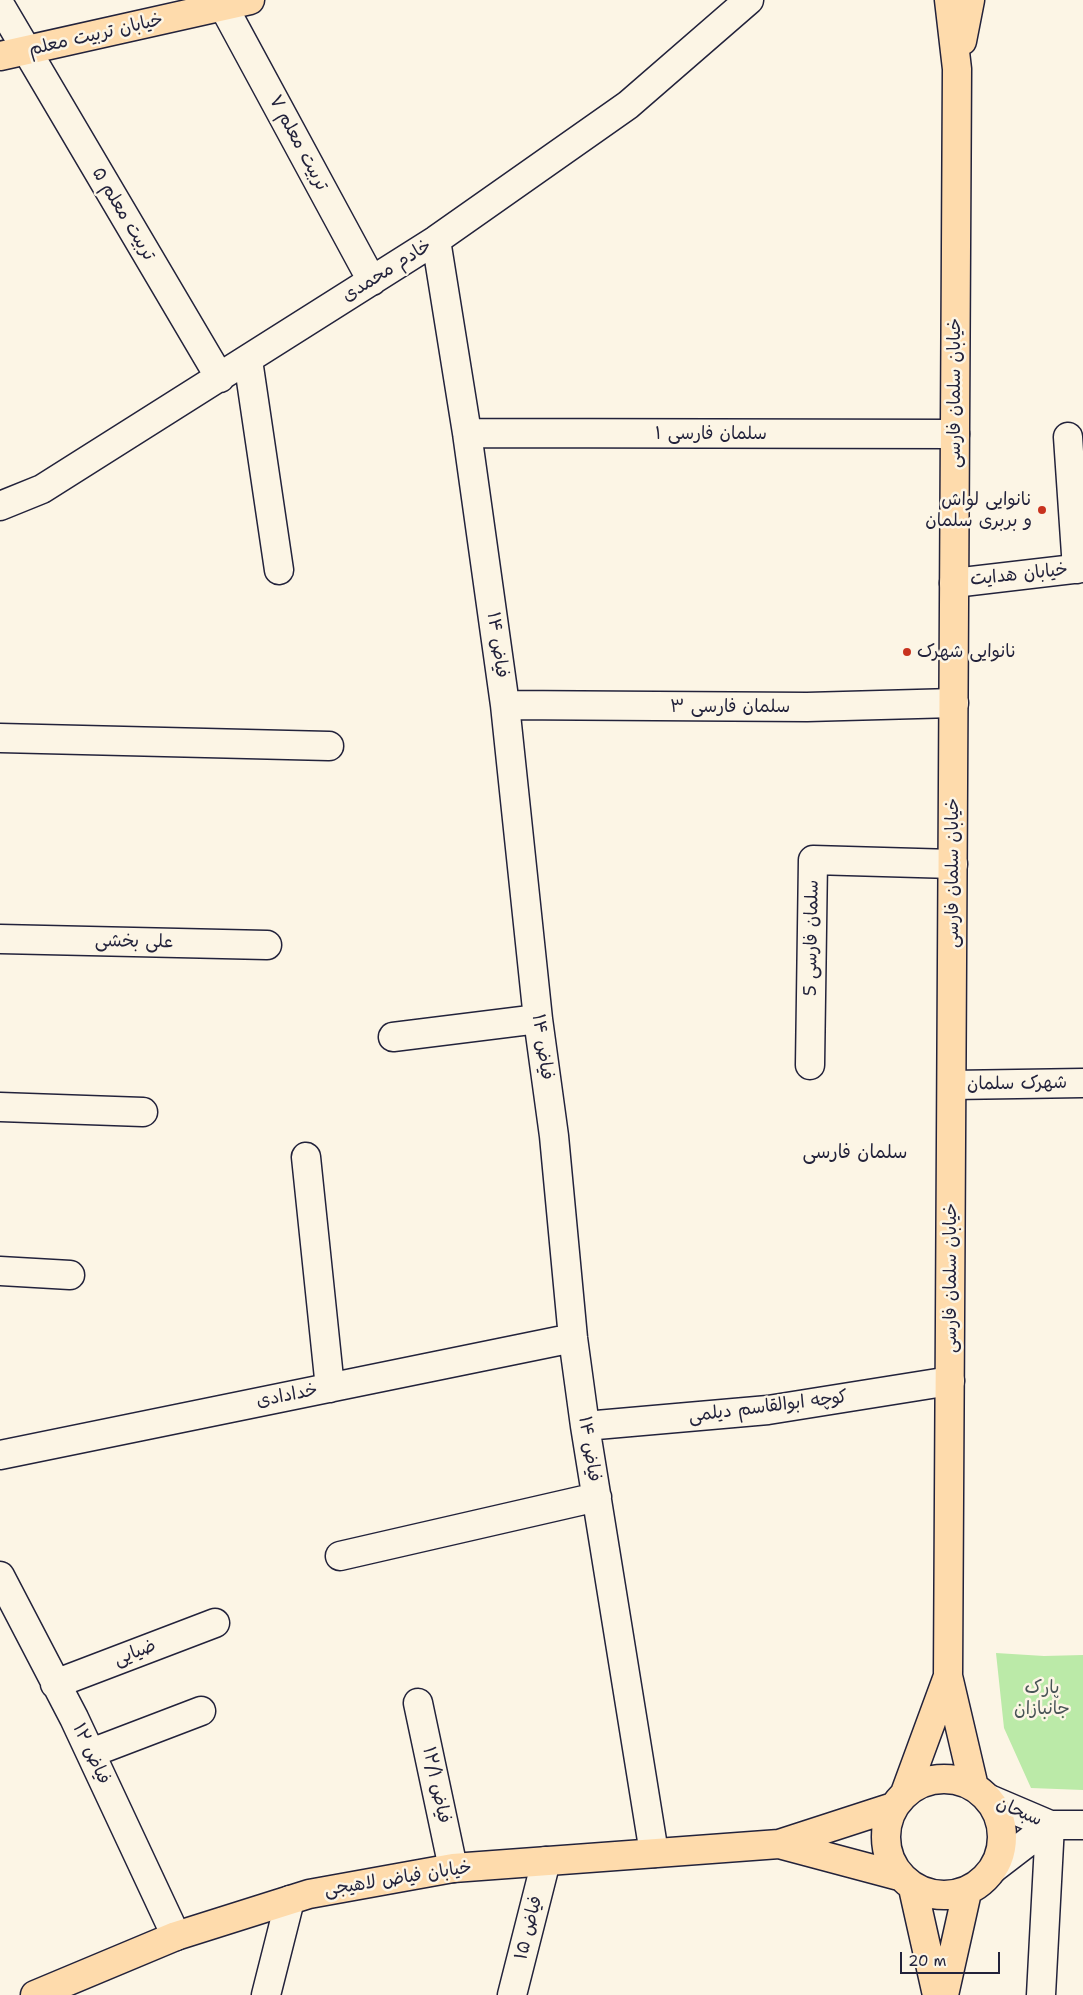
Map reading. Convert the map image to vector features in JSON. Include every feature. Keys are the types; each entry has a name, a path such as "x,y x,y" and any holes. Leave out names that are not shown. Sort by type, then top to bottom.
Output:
{"main road":[{"name":"خیابان تربیت معلم","path":"13,53 221,3 250,0"},
{"path":"949,0 957,69"},
{"path":"957,69 970,0"},
{"name":"خیابان سلمان فارسی","path":"948,1676 957,69"},
{"path":"948,1676 981,1793"},
{"path":"937,1995 906,1882 890,1860 885,1842 886,1824 899,1800 948,1676"},
{"path":"938,1778 957,1780 981,1793 998,1814 1002,1832 1001,1851 994,1868 982,1882 967,1892 949,1896 931,1895 906,1882 779,1844 899,1800 921,1783 938,1778"},
{"name":"خیابان فیاض لاهیجی","path":"35,1995 176,1936 309,1894 453,1868 779,1844"},
{"path":"944,1995 967,1892"}],"street":[{"name":"خادم محمدی","path":"0,506 42,490 436,240 628,105 749,0"},
{"name":"تربیت معلم ۷","path":"221,3 372,281"},
{"name":"تربیت معلم ۵","path":"0,5 13,53 220,378"},
{"name":"فیاض ۱۴","path":"436,240 468,433 505,705 538,1019 554,1136 573,1338 585,1426 654,1853"},
{"path":"248,360 279,570"},
{"name":"سلمان فارسی ۱","path":"468,433 955,434"},
{"path":"1068,437 1080,569"},
{"name":"خیابان هدایت","path":"954,582 1080,569"},
{"name":"سلمان فارسی ۳","path":"505,705 807,707 954,703"},
{"path":"0,738 329,746"},
{"name":"سلمان فارسی 5","path":"810,1065 813,860 953,864"},
{"name":"علی بخشی","path":"0,939 268,944"},
{"path":"393,1037 538,1019"},
{"name":"شهرک سلمان","path":"952,1085 1083,1082"},
{"path":"0,1107 143,1112"},
{"path":"306,1157 330,1388"},
{"path":"0,1271 70,1274"},
{"name":"خدادادی","path":"0,1454 573,1338"},
{"name":"کوچه ابوالقاسم دیلمی","path":"585,1426 768,1410 950,1381"},
{"path":"340,1556 597,1497"},
{"name":"فیاض ۱۲","path":"0,1576 74,1718 176,1936"},
{"name":"ضیایی","path":"55,1684 215,1622"},
{"name":"فیاض ۱۲/۱","path":"418,1703 453,1868"},
{"path":"91,1753 201,1711"},
{"name":"سبحان","path":"981,1793 1050,1825"},
{"path":"1041,1995 1050,1825"},
{"path":"994,1868 1050,1825 1083,1825"},
{"name":"فیاض ۱۵","path":"512,1995 546,1861"},
{"path":"266,1995 290,1900"}],"green space":[{"name":"پارک جانبازان","path":"996,1653 1044,1656 1083,1655 1083,1790 1031,1788 1004,1728"}],"place":[{"name":"نانوایی لواش و بربری سلمان","path":"1042,510"},
{"name":"نانوایی شهرک","path":"907,652"}],"district":[{"name":"سلمان فارسی","path":"855,1153"}]}
